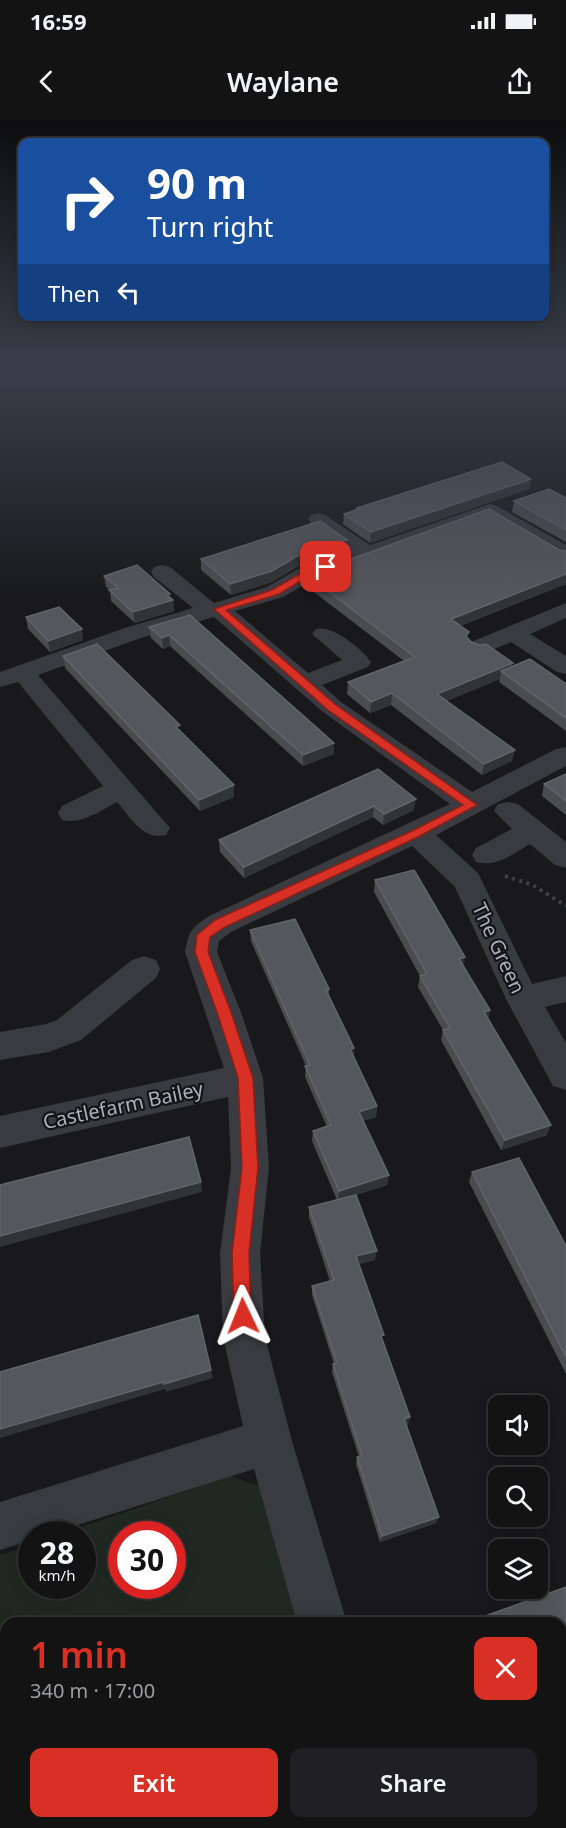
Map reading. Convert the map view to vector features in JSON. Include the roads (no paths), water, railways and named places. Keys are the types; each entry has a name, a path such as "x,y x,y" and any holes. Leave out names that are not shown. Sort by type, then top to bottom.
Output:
{"street":[{"path":"156,828 11,676 133,633 275,592 306,574 517,501"},
{"path":"490,510 566,554"},
{"path":"318,519 367,552"},
{"path":"162,572 215,610 332,707 471,805"},
{"path":"479,647 566,610"},
{"path":"513,633 566,667"},
{"path":"305,683 358,662 324,634"},
{"path":"320,1617 269,1441 243,1337 240,1253 250,1168 245,1078 225,1015 201,952 204,935 220,924 416,833 566,755"},
{"path":"72,813 121,789"},
{"path":"508,811 566,858"},
{"path":"488,855 532,831"},
{"name":"The Green","path":"416,833 467,880 523,999 566,1075"},
{"path":"0,1046 49,1038 69,1030 144,969"},
{"path":"523,999 566,989"},
{"name":"Castlefarm Bailey","path":"0,1132 245,1078"},
{"path":"0,1526 269,1441"}]}
